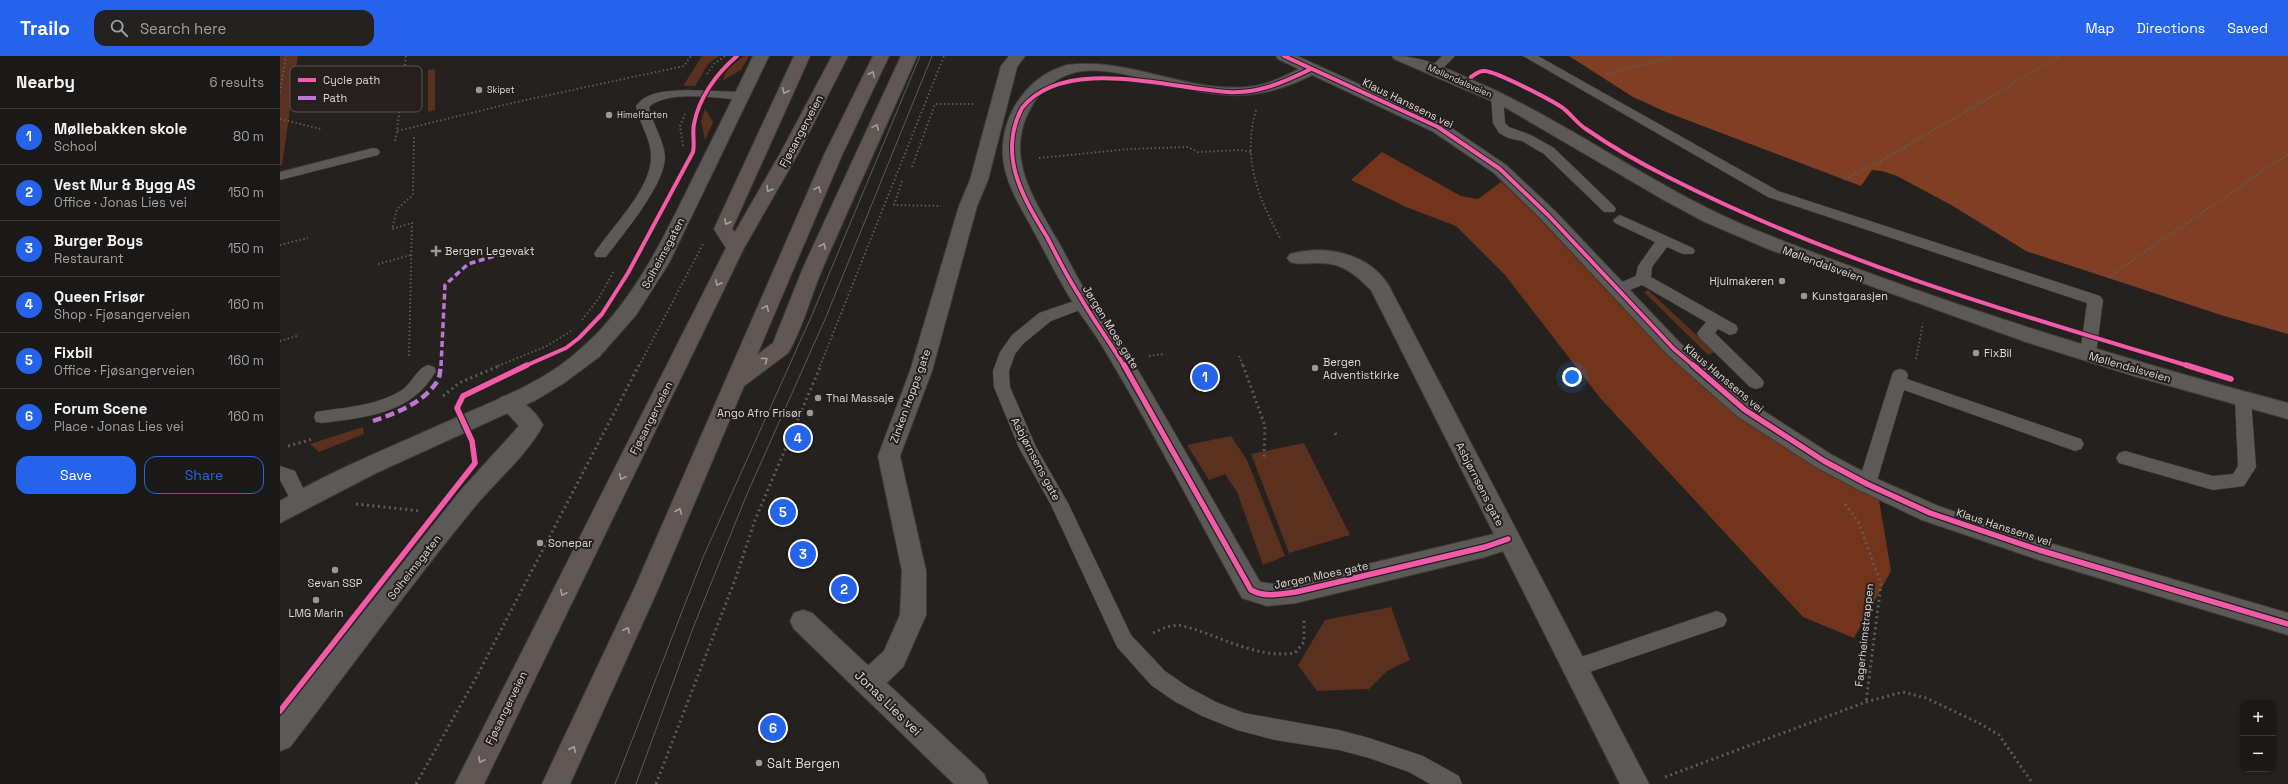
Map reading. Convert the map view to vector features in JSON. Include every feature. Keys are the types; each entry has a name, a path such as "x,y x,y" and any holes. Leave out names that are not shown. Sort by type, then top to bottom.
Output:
{"highway":[{"path":"736,248 723,229 745,184 766,132 802,56"},
{"name":"Fjøsangerveien","path":"468,784 736,248 790,152 840,56"},
{"path":"556,784 647,587 833,155 881,56"},
{"path":"734,383 781,348 796,315 813,268 909,56"}],"street":[{"name":"Solheimsgaten","path":"280,514 300,501 347,476 510,403 571,369 594,350 620,322 641,293 666,251 761,56"},
{"name":"Zinken Hopps gate","path":"868,684 894,659 913,615 914,571 889,456 921,372 968,206 979,180 1009,66 1017,56"},
{"name":"Klaus Hanssens vei","path":"1284,56 1407,111 1470,147 1500,170 1543,211 1674,349 1745,410 1824,461 1867,484 1930,513 2025,545 2288,624"},
{"name":"Møllendalsveien","path":"1400,56 1435,69 1539,118 1661,193 1747,234 1782,248 1930,303 2088,354 2288,411"},
{"name":"Jørgen Moes gate","path":"1311,69 1292,81 1246,93 1201,89 1112,62 1096,66 1071,68 1059,72 1037,87 1026,98 1018,117 1012,158 1022,195 1083,303 1110,341 1251,590 1260,596 1269,596 1304,590 1485,547 1508,539"},
{"name":"Asbjørnsens gate","path":"1297,258 1327,255 1341,258 1364,271 1379,286 1635,784"},
{"name":"Solheimsgaten","path":"280,738 469,497 516,446 532,425 510,403"},
{"name":"Jonas Lies vei","path":"803,621 974,784"}],"lane":[{"path":"1435,69 1449,56"},
{"path":"1529,56 1773,194 2095,300 2088,354"},
{"path":"601,254 652,180 658,157 643,115 642,106 644,101 657,97 673,95 741,96"},
{"name":"Møllendalsveien","path":"1497,97 1499,123 1504,130 1513,135 1526,138 1549,151 1609,209"},
{"path":"280,176 373,152"},
{"path":"1620,220 1688,251"},
{"path":"1643,279 1645,266 1664,240"},
{"path":"1617,290 1643,279"},
{"path":"1643,279 1723,325 1705,334 1756,383"},
{"name":"Asbjørnsens gate","path":"1083,303 1045,317 1018,339 1008,352 1001,371 1002,387 1028,448 1059,503 1124,641 1158,678 1182,694 1209,709 1244,723 1283,732 1339,740 1368,748 1415,763 1451,784"},
{"path":"322,417 374,408 396,400 423,381 428,371"},
{"path":"1867,484 1899,378 2075,444"},
{"path":"2125,458 2213,483 2238,481 2247,467 2243,399"},
{"path":"280,472 289,476 300,501"},
{"path":"1575,668 1717,620"}],"path":[{"path":"280,92 286,56"},
{"path":"405,66 406,56"},
{"path":"397,131 512,103 684,66 691,56"},
{"path":"704,79 710,69 725,56"},
{"path":"656,784 735,580 755,520 828,348 873,231 944,56"},
{"path":"1600,76 1673,56"},
{"path":"1844,179 1881,161 2060,56"},
{"path":"912,166 935,104 960,104"},
{"path":"681,150 683,145 680,126 688,108"},
{"path":"395,141 399,112"},
{"path":"1254,117 1250,133 1252,172 1259,195 1273,223"},
{"path":"280,119 321,130"},
{"path":"409,359 412,223 392,229 393,215 398,204 413,195 414,136"},
{"path":"1012,158 1040,158 1130,149 1188,147 1198,152 1240,150 1251,152"},
{"path":"2108,277 2288,154"},
{"path":"902,181 894,205 942,206"},
{"path":"280,245 308,238"},
{"path":"416,784 477,676 704,243"},
{"path":"378,264 411,255"},
{"path":"579,324 599,298 615,270"},
{"path":"1899,378 1902,364 1914,367 1924,319"},
{"path":"439,399 460,383 548,346 574,330"},
{"path":"280,341 297,336"},
{"path":"1239,356 1265,426 1264,459"},
{"path":"1335,433 1337,438"},
{"path":"352,503 422,511"},
{"path":"1128,646 1158,630 1179,625 1207,633 1252,652 1265,655 1294,653 1302,647 1306,637 1303,613"},
{"path":"1660,778 1866,702 1903,692 1926,698 1981,724 1999,735 2033,784"}],"shaded area":[{"path":"280,56 298,56 297,66 290,66 290,110 282,165 280,166"},
{"path":"702,56 719,56 708,64 695,86 683,86"},
{"path":"744,56 749,56 741,70 722,81 728,69"},
{"path":"1569,56 2288,56 2288,334 2224,316 2026,251 1953,206 1897,176 1882,171 1872,170 1861,186 1666,112 1633,97"},
{"path":"435,69 435,110 428,112 428,70"},
{"path":"705,109 713,122 705,140 701,121"},
{"path":"1382,152 1461,196 1478,199 1501,182 1532,211 1624,309 1754,427 1879,500 1891,571 1854,638 1803,617 1601,399 1505,275 1456,226 1406,207 1351,180"},
{"path":"1648,290 1715,352 1708,355 1644,292"},
{"path":"363,427 364,434 319,452 310,444"},
{"path":"1231,436 1247,460 1285,556 1263,565 1237,492 1225,474 1209,480 1187,445"},
{"path":"1304,443 1350,535 1289,553 1251,454"},
{"path":"1391,607 1410,660 1387,671 1369,689 1317,691 1298,665 1325,620"}],"tram line":[{"path":"615,784 704,555 812,315 920,56"},
{"path":"636,784 693,628 747,494 826,317 932,56"}],"marked path":[{"path":"373,421 402,411 423,396 438,380 442,361 445,285 468,264 501,254"}],"cycle path":[{"path":"280,711 475,463 472,441 457,408 463,396 473,390 566,348 591,327 602,314 628,273 693,152 694,124 699,106 704,96 723,69 737,56"},
{"path":"1284,56 1438,127 1464,143 1500,169 1548,215 1674,349 1745,410 1824,461 1867,484 1930,513 2039,550 2288,624"},
{"path":"1311,69 1282,84 1255,91 1229,92 1178,83 1125,70 1096,66 1079,67 1063,71 1042,83 1030,96 1020,112 1014,130 1012,149 1012,158 1017,179 1031,209 1074,288 1110,341 1251,590 1256,593 1267,595 1296,592 1485,547 1508,539"},
{"path":"1471,77 1479,71 1487,71 1523,87 1560,106 1573,116 1584,128 1648,167 1731,209 1819,246 2009,312 2231,379"}],"place":[{"name":"Skipet","path":"479,90"},
{"name":"Himelfarten","path":"609,115"},
{"name":"Bergen Legevakt","path":"436,251"},
{"name":"Hjulmakeren","path":"1782,281"},
{"name":"Kunstgarasjen","path":"1804,296"},
{"name":"FixBil","path":"1976,353"},
{"name":"Bergen Adventistkirke","path":"1315,368"},
{"name":"Møllebakken skole","path":"1205,377"},
{"name":"Thai Massaje","path":"818,398"},
{"name":"Ango Afro Frisør","path":"810,413"},
{"name":"Queen Frisør","path":"798,438"},
{"name":"Fixbil","path":"783,512"},
{"name":"Sonepar","path":"540,543"},
{"name":"Burger Boys","path":"803,554"},
{"name":"Sevan SSP","path":"335,570"},
{"name":"Vest Mur & Bygg AS","path":"844,589"},
{"name":"LMG Marin","path":"316,600"},
{"name":"Forum Scene","path":"773,728"},
{"name":"Salt Bergen","path":"759,763"}]}
